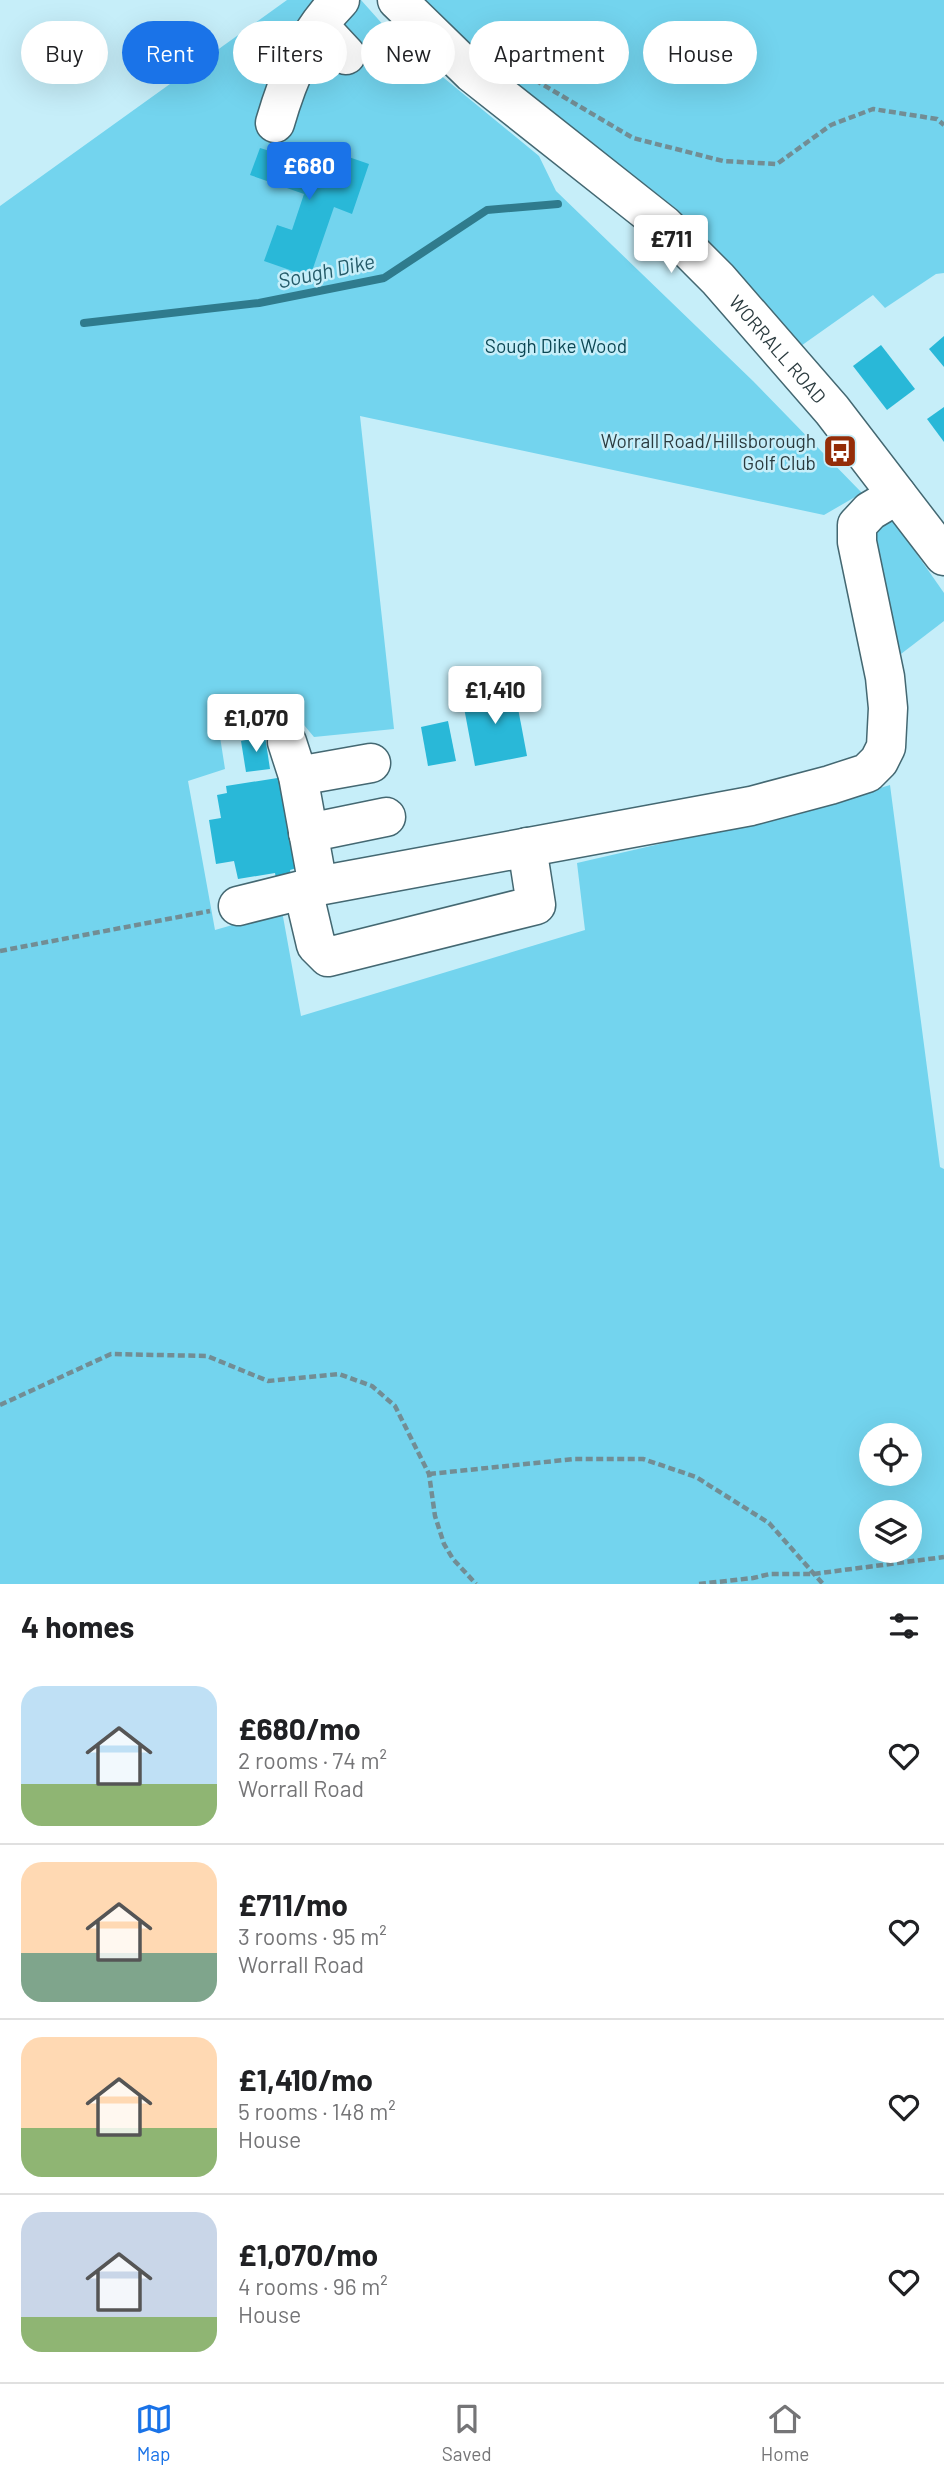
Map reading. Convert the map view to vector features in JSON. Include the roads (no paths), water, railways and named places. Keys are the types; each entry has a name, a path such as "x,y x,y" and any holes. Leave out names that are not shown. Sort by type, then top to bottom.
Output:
{"street":[{"name":"WORRALL ROAD","path":"397,0 472,73 664,225 718,279 823,401 944,556"},
{"path":"275,123 284,91 298,60 329,13"},
{"path":"238,906 310,888 751,806 867,773 880,761 886,747 888,708 886,677 857,542 857,525 870,511 897,495"},
{"path":"371,763 293,759 308,833 316,945 328,957 536,905 527,847"},
{"path":"308,833 386,817"}],"waterway":[{"name":"Sough Dike","path":"84,323 259,303 384,278 487,210 558,204"}],"place":[{"name":"Worrall Road/Hillsborough Golf Club","path":"840,451"}],"park label":[{"name":"Sough Dike Wood","path":"556,345"}]}
